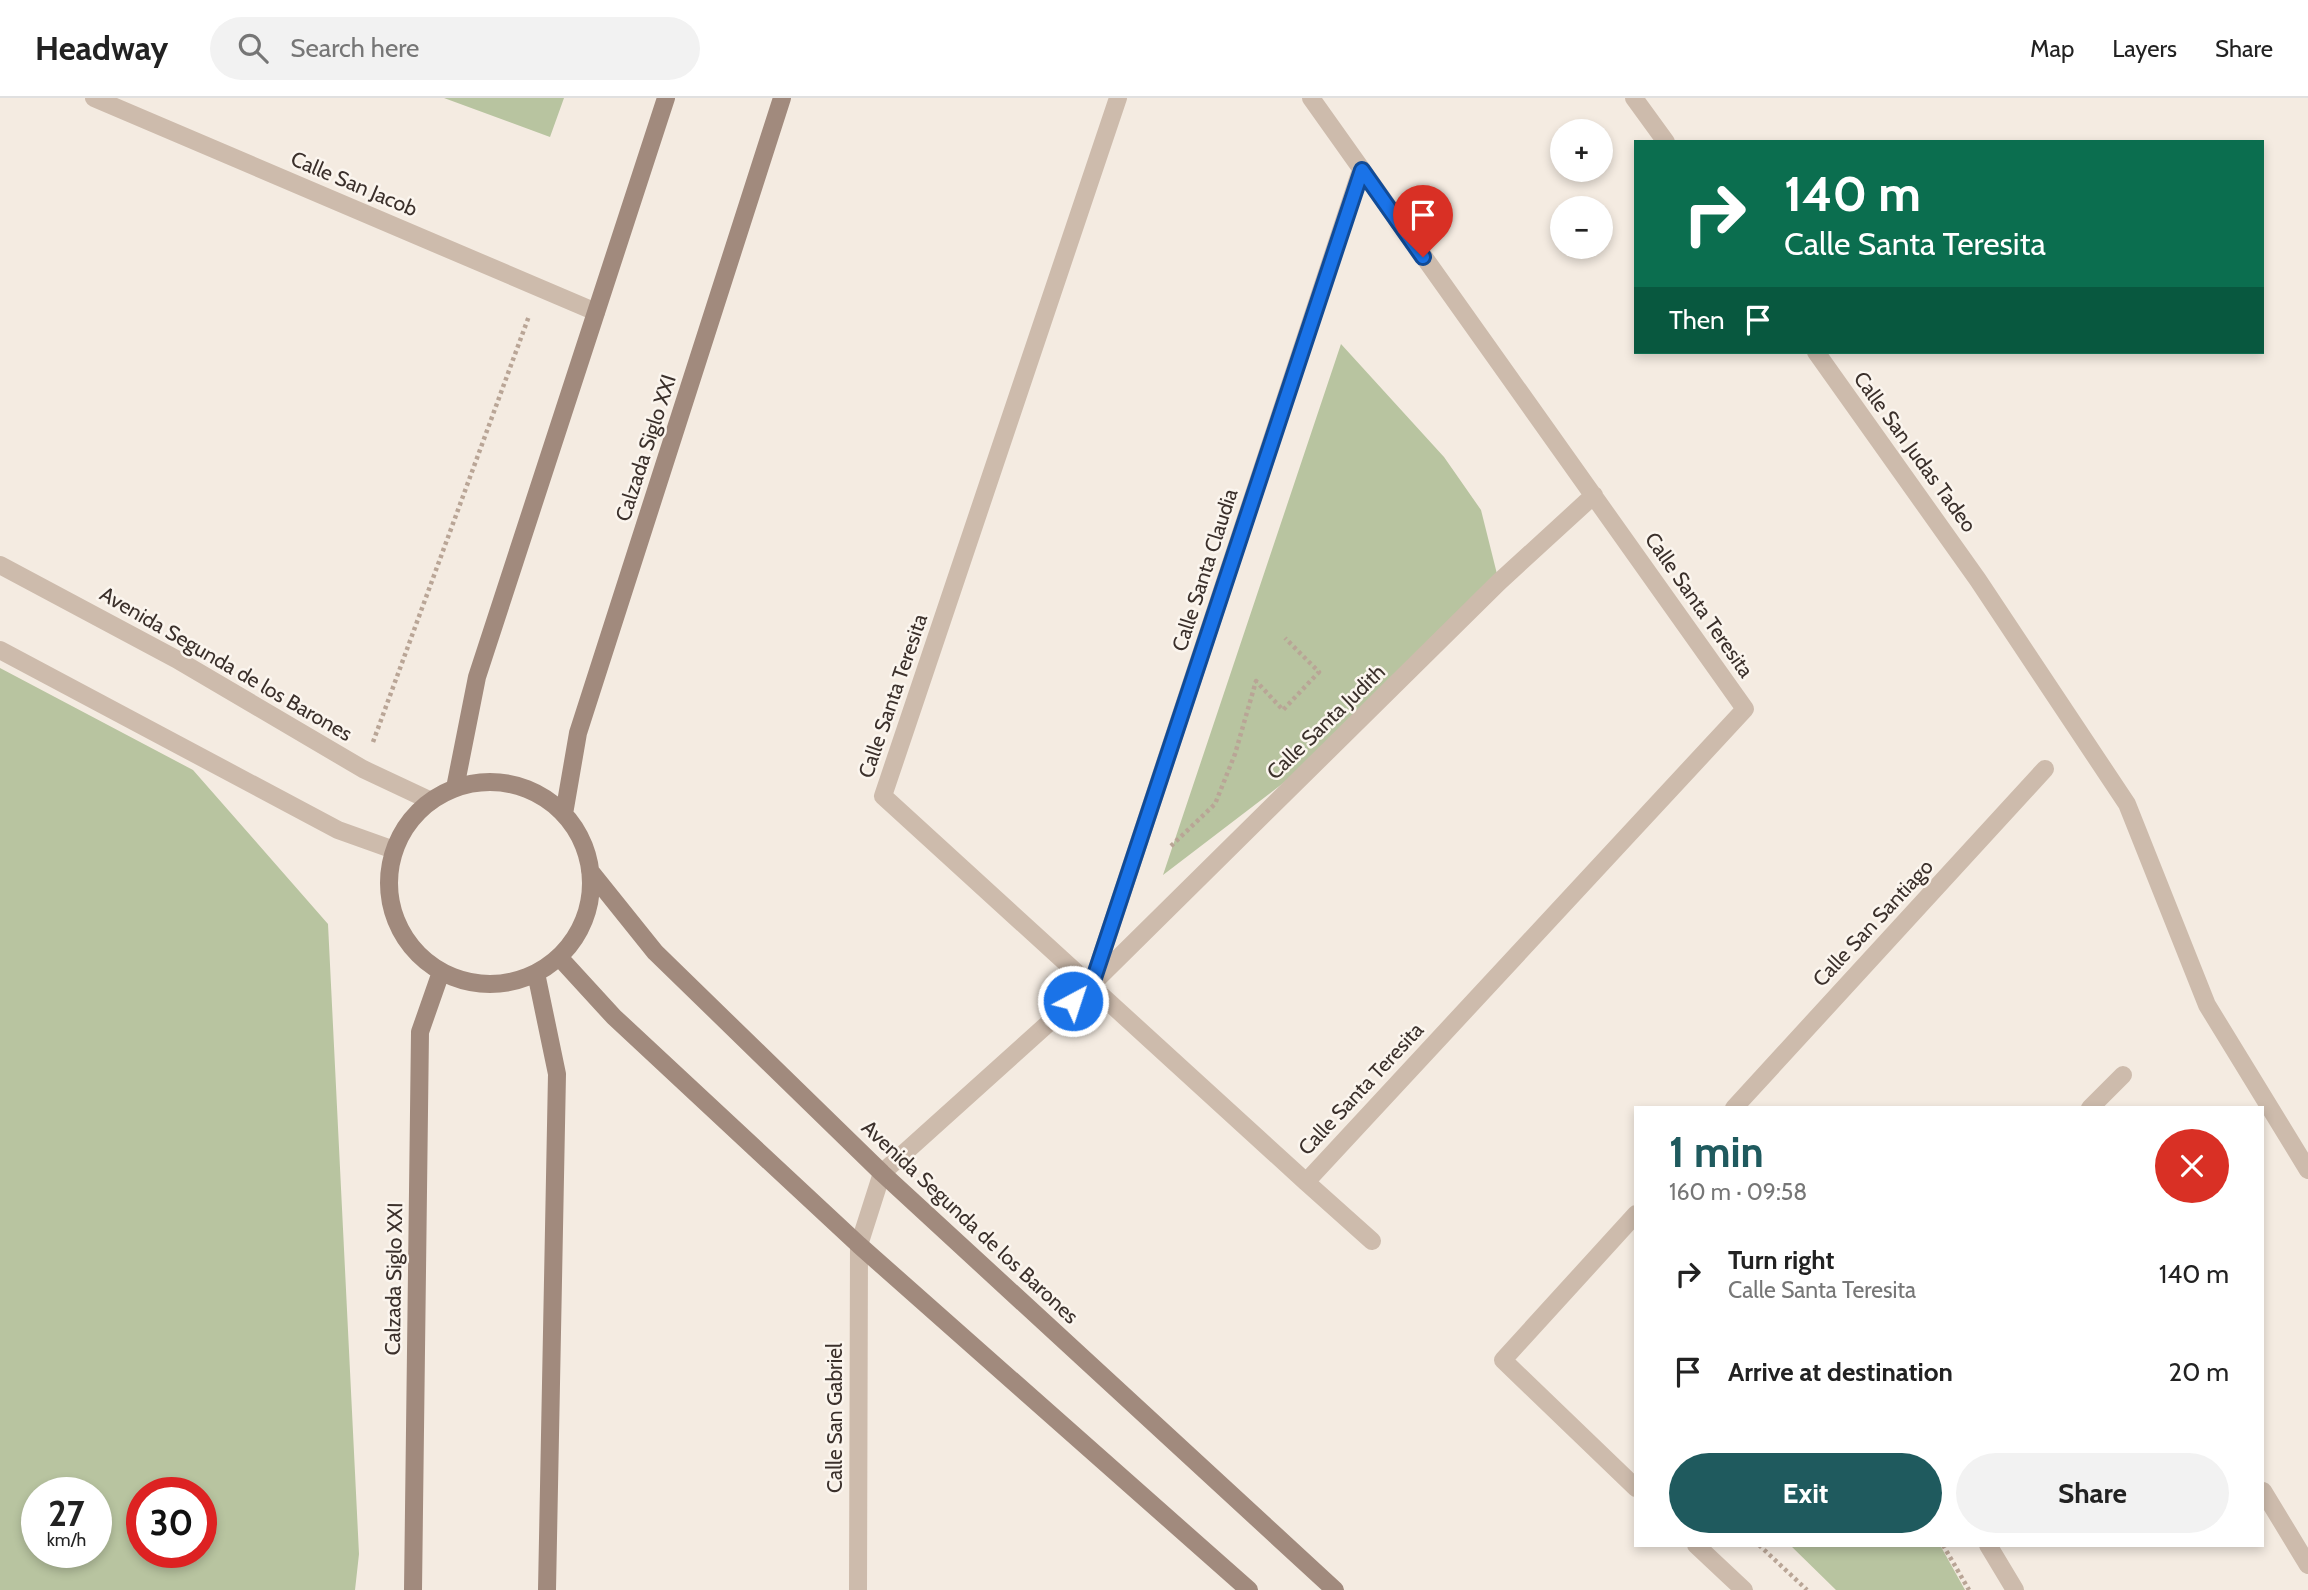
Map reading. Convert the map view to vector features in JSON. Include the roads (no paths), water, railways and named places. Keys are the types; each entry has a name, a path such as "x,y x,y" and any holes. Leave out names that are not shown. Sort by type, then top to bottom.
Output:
{"main road":[{"path":"455,788 477,677 666,98"},
{"name":"Calzada Siglo XXI","path":"564,814 578,733 782,98"},
{"path":"475,783 514,784 548,800 564,814 581,842 590,871 590,893 585,918 575,939 559,957 517,983 489,985 465,982 441,972 408,942 396,919 391,885 394,850 410,822 431,801 455,788 475,783"},
{"name":"Avenida Segunda de los Barones","path":"590,871 655,952 882,1173 1335,1590"},
{"path":"559,957 614,1017 859,1245 1249,1590"},
{"name":"Calzada Siglo XXI","path":"412,1590 420,1032 441,972"},
{"path":"536,973 557,1074 547,1590"}],"street":[{"name":"Calle San Jacob","path":"94,98 596,312"},
{"name":"Calle Santa Teresita","path":"1118,98 883,796 1306,1182 1745,709 1311,98"},
{"path":"1634,98 1665,140"},
{"name":"Calle Santa Claudia","path":"1092,984 1362,170"},
{"name":"Calle San Judas Tadeo","path":"1817,354 1978,580 2127,804 2207,1005 2308,1170"},
{"name":"Calle Santa Judith","path":"882,1173 1092,984 1499,582 1594,495"},
{"name":"Avenida Segunda de los Barones","path":"0,565 176,659 363,769 431,801"},
{"path":"0,650 338,830 394,850"},
{"name":"Calle San Santiago","path":"1736,1106 2045,769"},
{"path":"2092,1106 2123,1075"},
{"name":"Calle San Gabriel","path":"858,1590 859,1245 882,1173"},
{"path":"1306,1182 1372,1241"},
{"path":"1634,1216 1503,1360 1634,1486"},
{"path":"2264,1494 2308,1565"},
{"path":"1698,1547 1744,1590"},
{"path":"1989,1547 2015,1590"}]}
